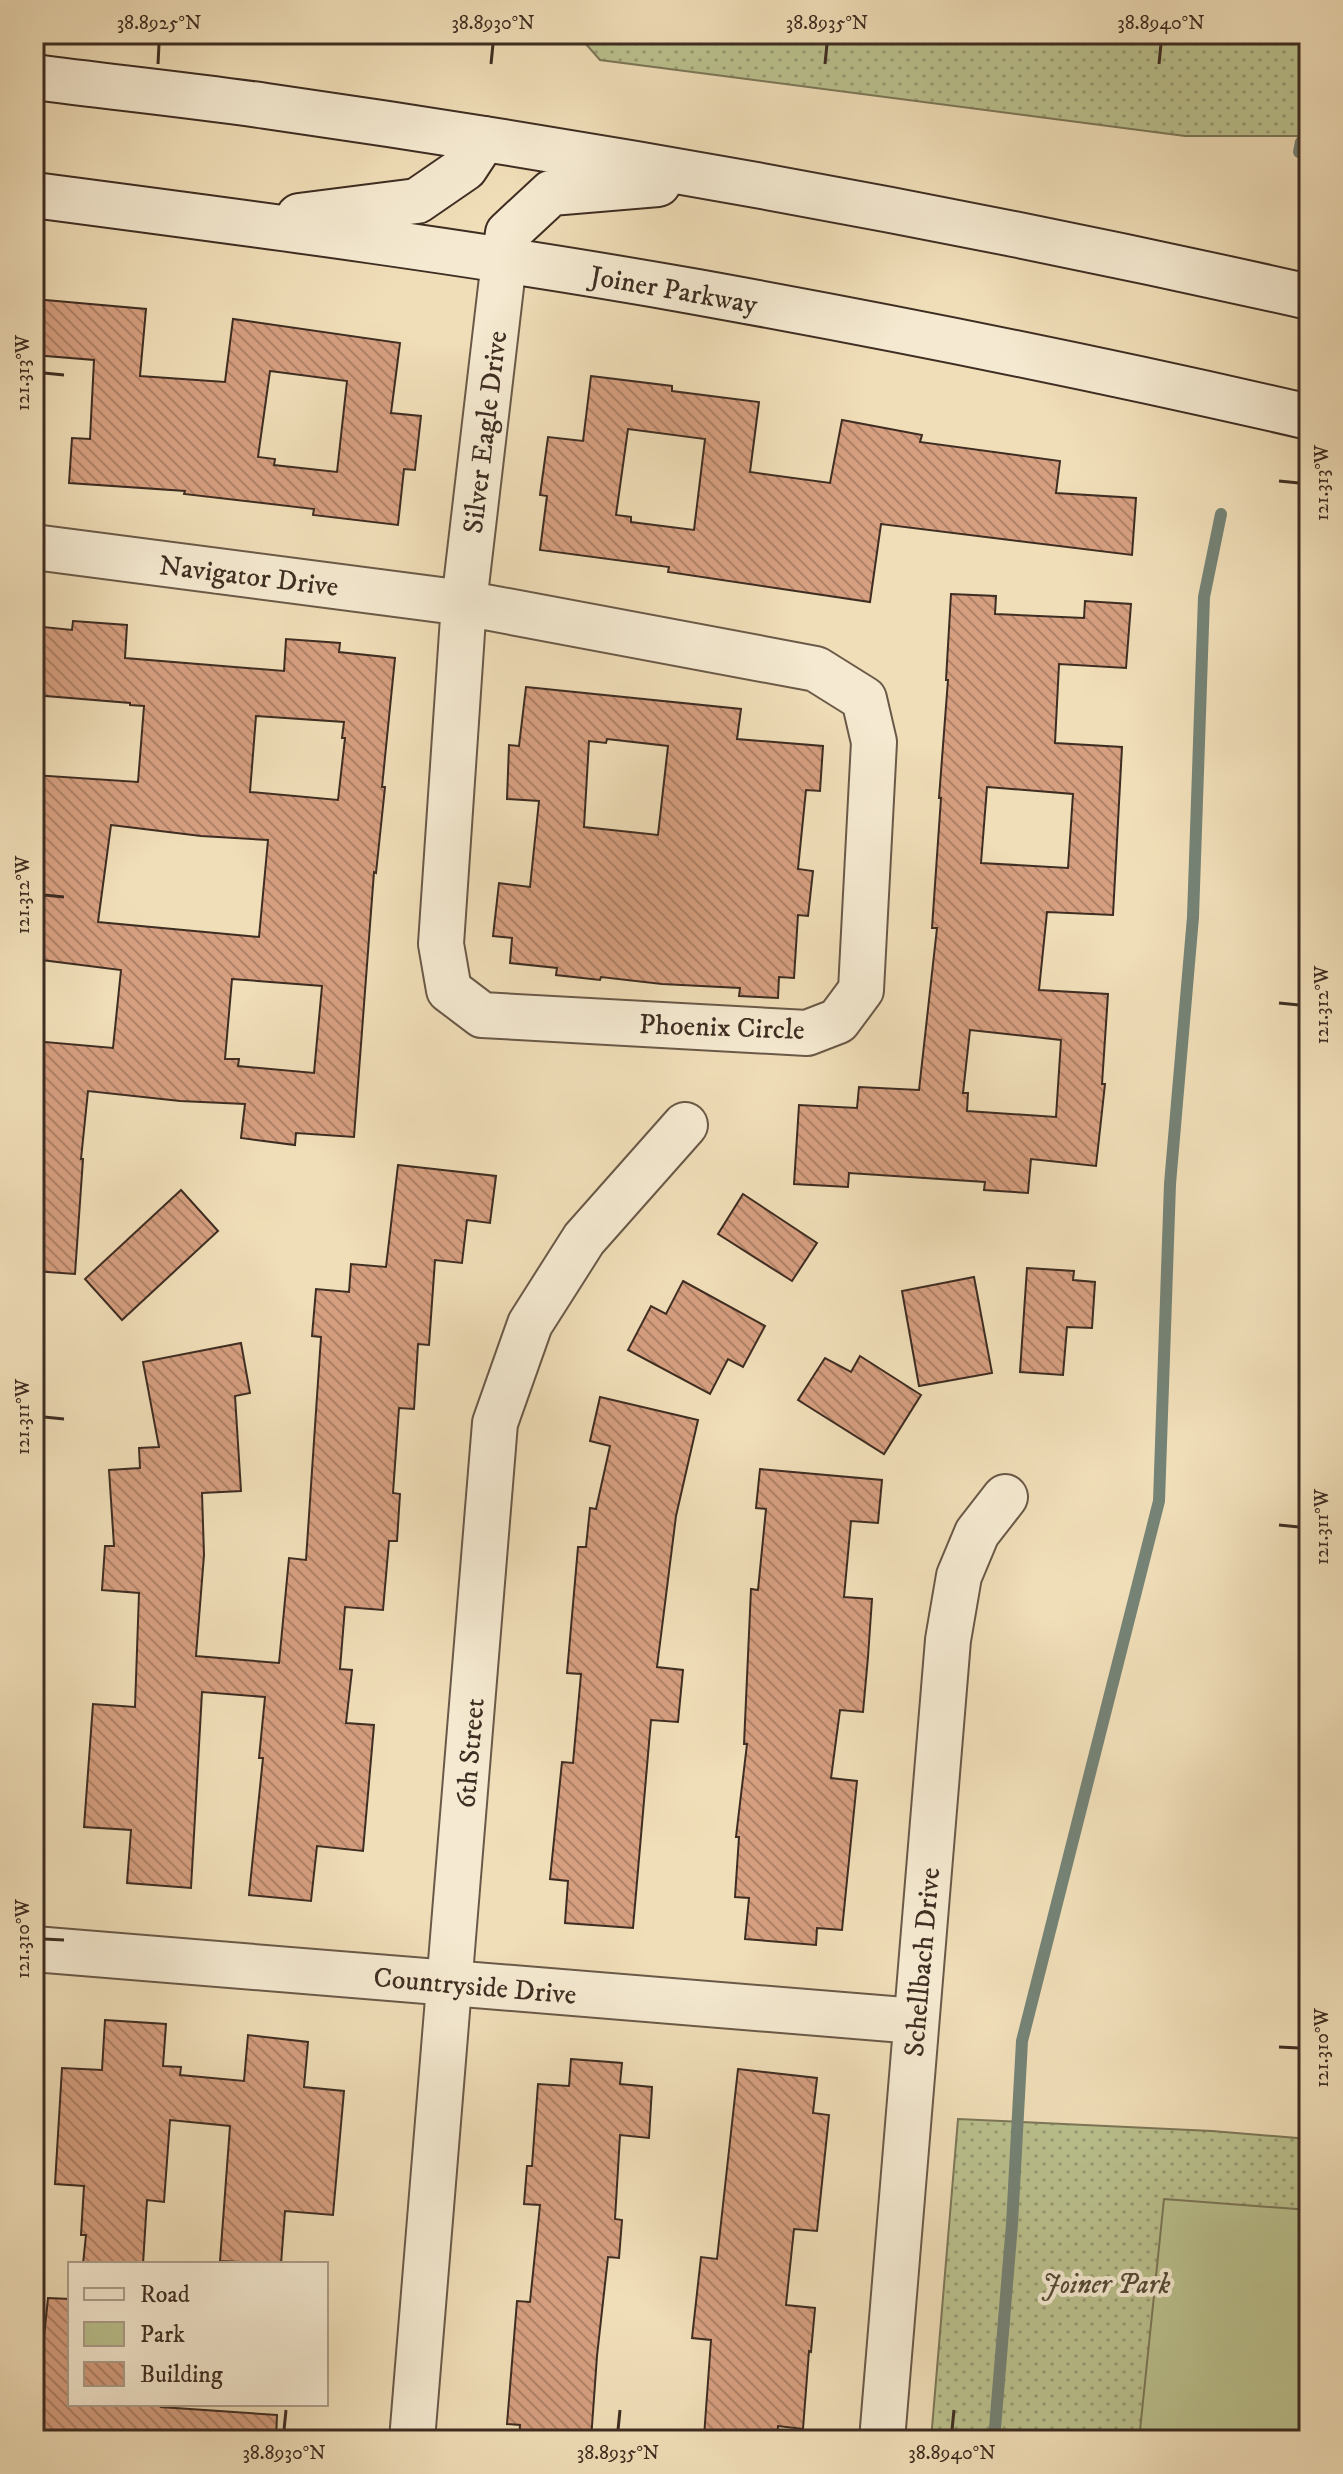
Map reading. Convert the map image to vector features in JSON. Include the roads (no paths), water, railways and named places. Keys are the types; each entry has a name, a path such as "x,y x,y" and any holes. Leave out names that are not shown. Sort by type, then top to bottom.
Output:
{"street":[{"path":"34,77 264,106 720,179 1039,238 1309,297"},
{"path":"245,223 417,201 465,168 484,139"},
{"name":"Silver Eagle Drive","path":"464,603 508,233 551,193 720,179"},
{"name":"Joiner Parkway","path":"34,195 245,223 696,292 1014,352 1309,417"},
{"name":"Navigator Drive","path":"34,547 464,603"},
{"name":"Phoenix Circle","path":"464,603 816,669 864,699 874,742 861,990 838,1021 807,1033 482,1015 449,990 441,944 464,603"},
{"name":"6th Street","path":"412,2440 495,1423 530,1324 584,1239 685,1125"},
{"name":"Schellbach Drive","path":"882,2440 948,1640 959,1576 977,1533 1005,1497"},
{"name":"Countryside Drive","path":"34,1949 916,2021"}],"waterway":[{"path":"1299,152 1301,142 1309,135"},
{"path":"994,2440 1012,2224 1022,2041 1159,1501 1170,1184 1193,917 1204,597 1221,514"}],"park label":[{"name":"Joiner Park","path":"1106,2283"}]}
